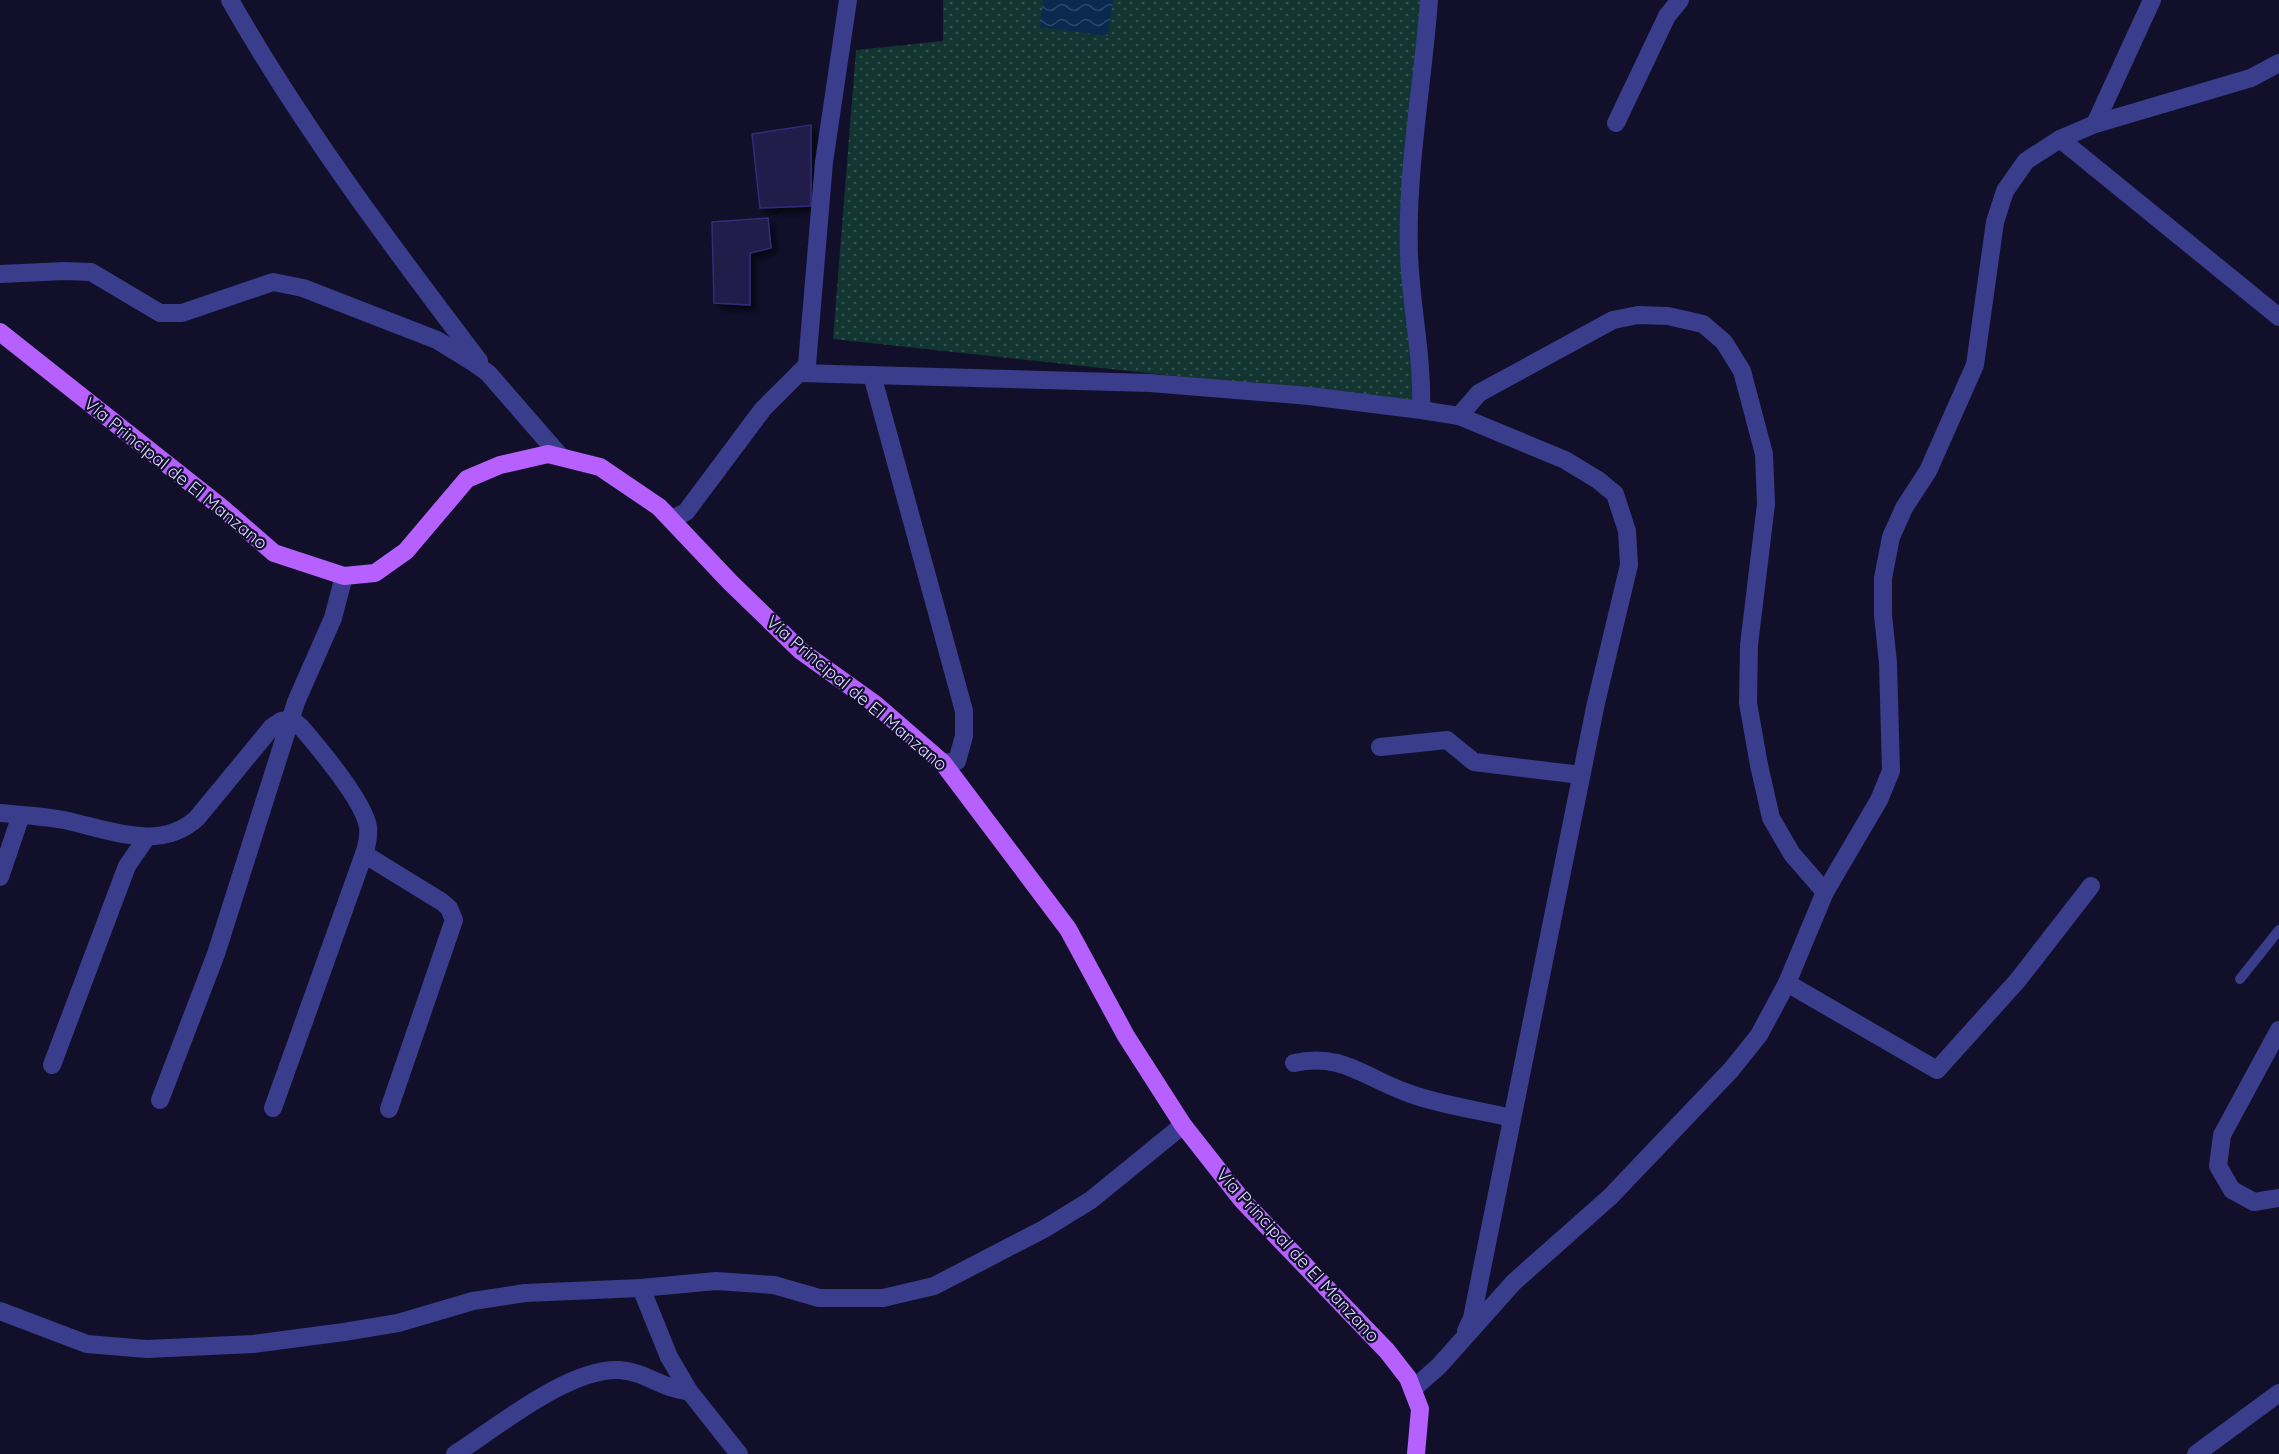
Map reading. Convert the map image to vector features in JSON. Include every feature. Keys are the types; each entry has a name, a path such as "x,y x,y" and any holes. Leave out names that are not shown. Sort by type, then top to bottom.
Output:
{"main road":[{"name":"Vía Principal de El Manzano","path":"0,332 221,507 274,553 344,576 375,573 406,551 467,479 500,465 538,456 548,454 600,467 659,507 730,582 801,651 875,704 943,763 1068,930 1126,1036 1183,1125 1242,1200 1387,1351 1408,1378 1420,1409 1416,1454"}],"street":[{"path":"230,0 250,35 379,229 488,373 561,458"},
{"path":"659,507 672,519 686,512 763,409 807,365 811,344 824,162 848,0"},
{"path":"1421,410 1422,381 1409,254 1413,180 1429,0"},
{"path":"1617,123 1667,16 1680,0"},
{"path":"2096,124 2152,0"},
{"path":"1413,1389 1462,1341 1514,1282 1610,1197 1731,1070 1759,1035 1787,983 1825,892 1879,800 1891,771 1883,578 1891,537 1904,508 1928,471 1976,365 1995,222 2005,191 2026,161 2060,139 2096,124 2251,78 2279,63"},
{"path":"2060,139 2279,317"},
{"path":"0,274 91,272 160,312 182,313 273,282 303,288 437,340 488,373"},
{"path":"1459,416 1479,393 1613,320 1638,315 1668,316 1703,324 1724,342 1742,370 1764,454 1766,504 1749,668 1749,703 1759,765 1771,818 1792,854 1825,892"},
{"path":"799,373 1150,383 1309,396 1421,410 1459,416 1565,460 1598,480 1615,495 1627,531 1629,565 1581,776 1472,1318 1462,1341"},
{"path":"872,375 964,711 964,736 957,761 943,763"},
{"path":"160,1100 216,954 291,719 333,618 344,576"},
{"path":"0,813 62,820 147,837 169,835 188,826 266,733 281,721 291,719"},
{"path":"273,1108 364,854 368,834 366,819 356,800 313,741 291,719"},
{"path":"1380,747 1447,740 1474,762 1581,776"},
{"path":"0,877 21,815"},
{"path":"52,1065 127,866 147,837"},
{"path":"364,854 442,902 449,908 454,920 388,1109"},
{"path":"1787,983 1937,1070 2018,980 2091,886"},
{"path":"2279,1030 2222,1135 2218,1166 2232,1190 2254,1202 2279,1198"},
{"path":"1294,1063 1315,1058 1337,1061 1409,1094 1512,1118"},
{"path":"0,1311 87,1344 147,1349 253,1344 344,1332 398,1323 473,1301 525,1293 641,1288 716,1281 774,1285 819,1298 840,1300 909,1294 934,1286 1071,1213 1183,1125"},
{"path":"641,1288 669,1357 690,1391 739,1454"},
{"path":"455,1454 540,1397 599,1372 633,1372 666,1386 690,1391"},
{"path":"2196,1454 2279,1393"}],"lane":[{"path":"2240,979 2279,930"}],"green space":[{"path":"943,0 1425,0 1419,50 1415,413 1296,389 833,339 856,50 943,41"}],"water":[{"path":"1043,0 1113,0 1108,36 1040,27"}],"building":[{"path":"811,125 811,206 760,208 752,134"},
{"path":"768,218 771,248 750,253 750,305 714,303 712,222"}]}
